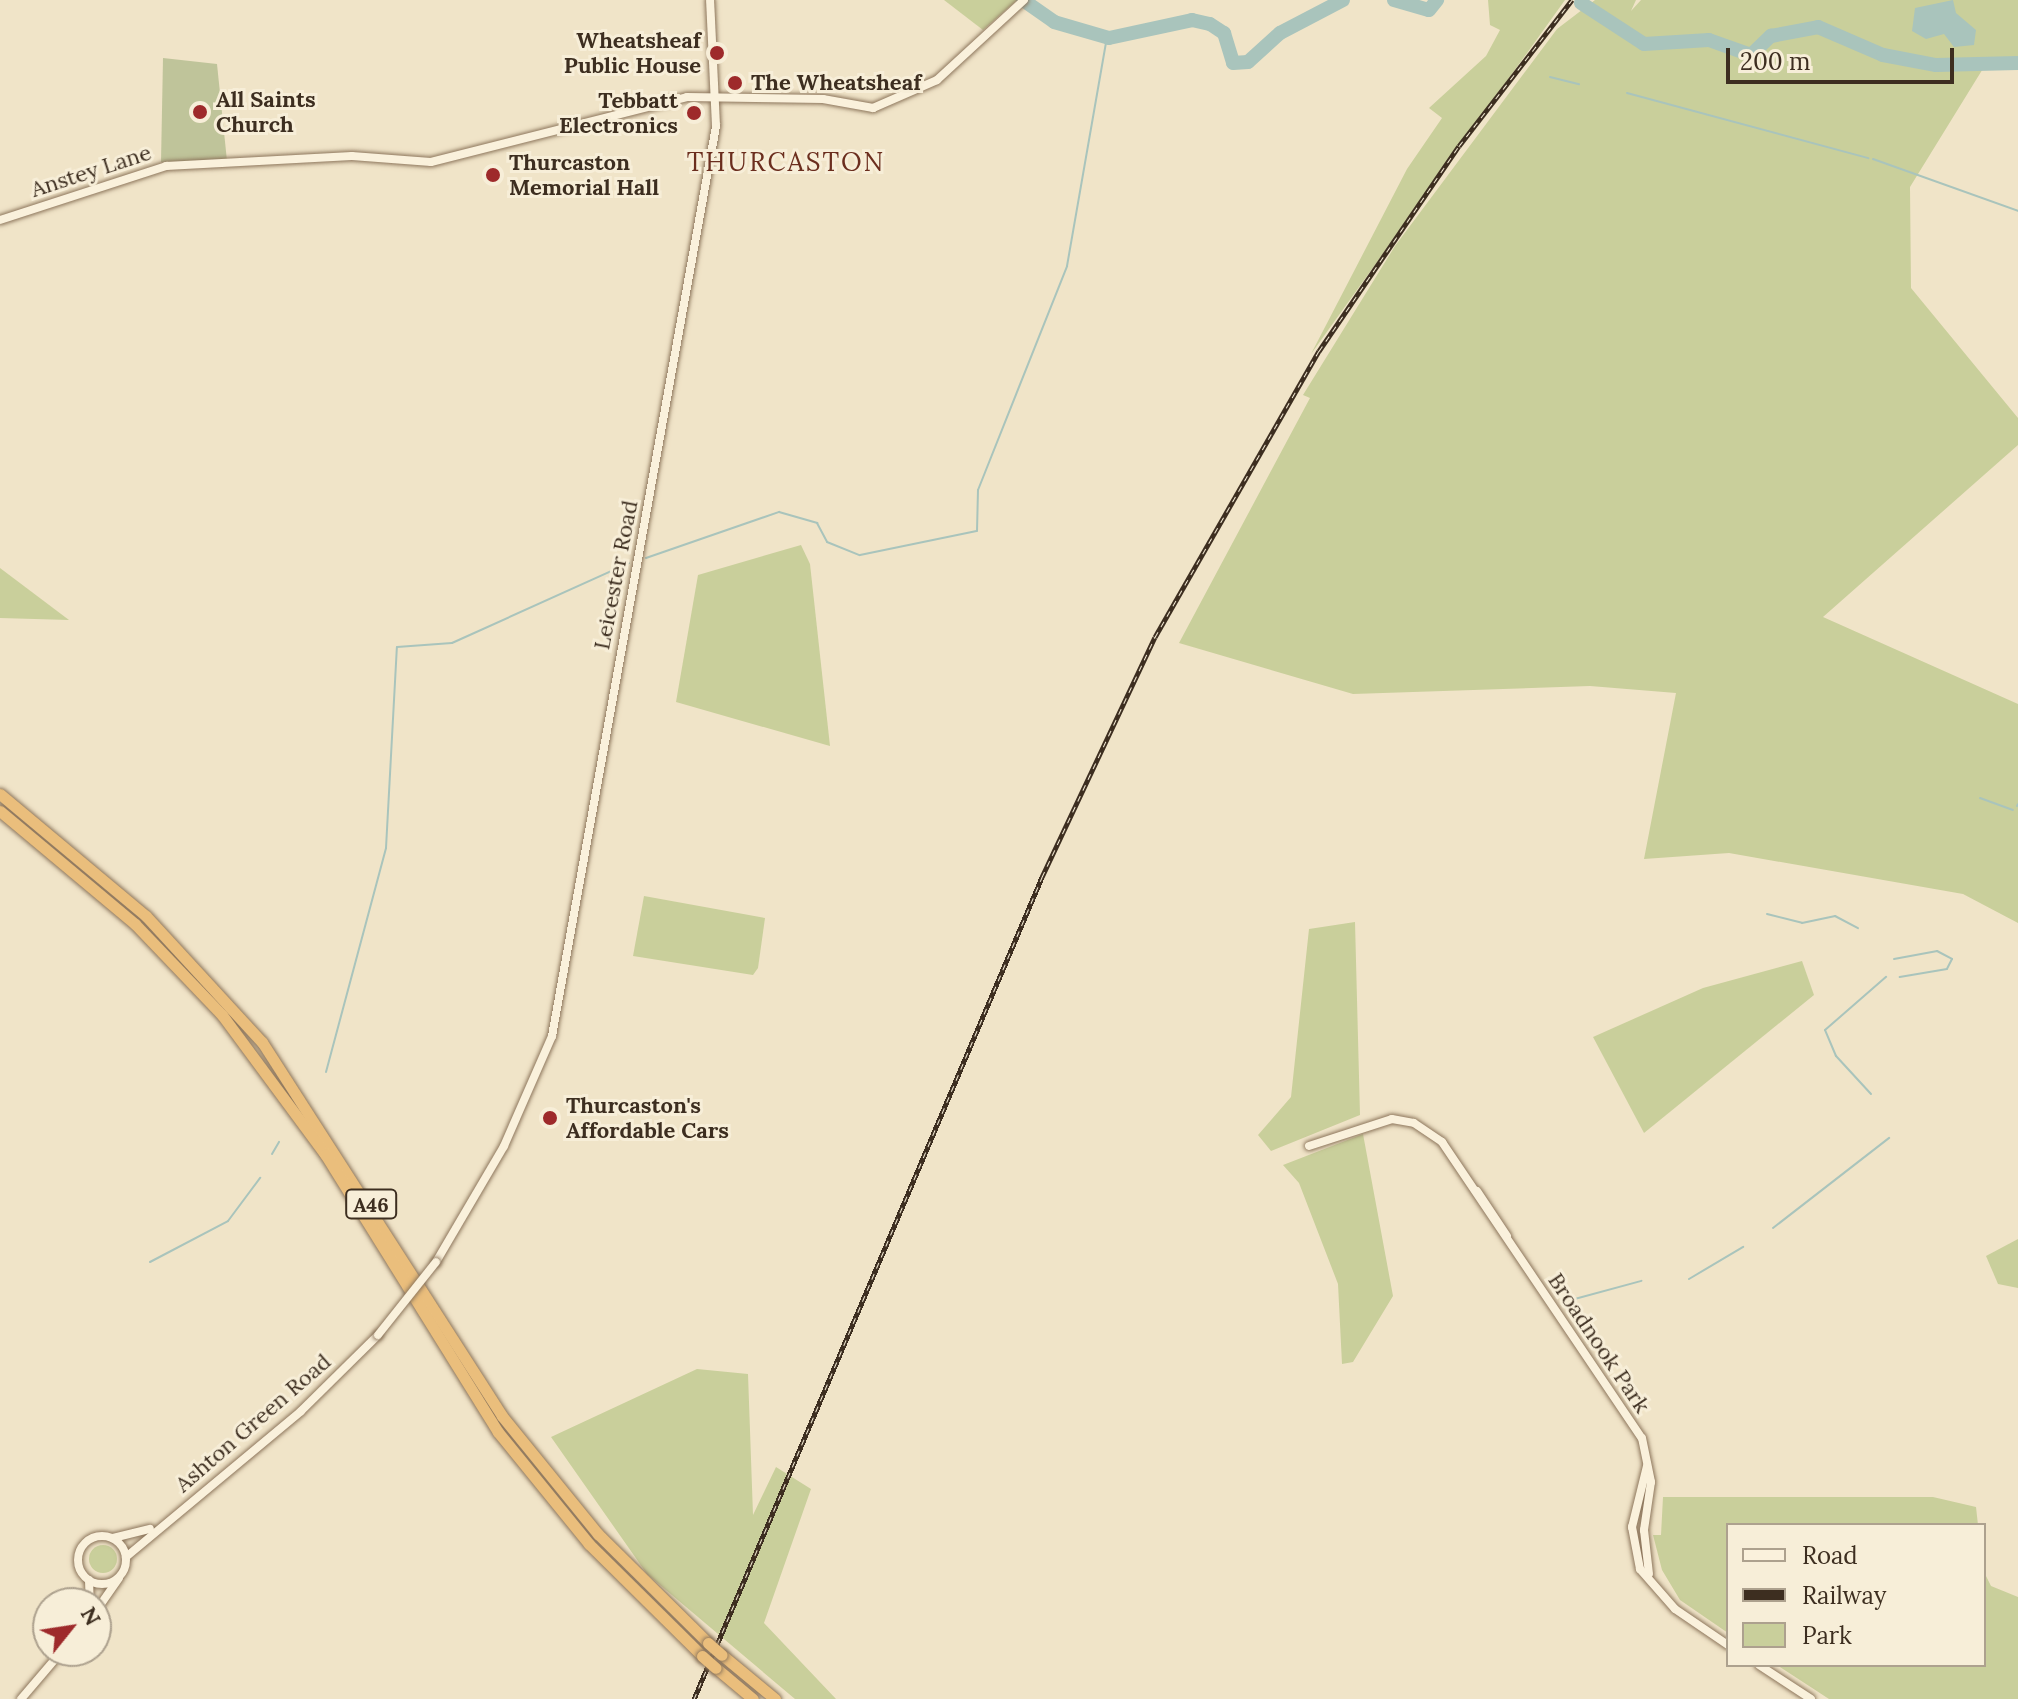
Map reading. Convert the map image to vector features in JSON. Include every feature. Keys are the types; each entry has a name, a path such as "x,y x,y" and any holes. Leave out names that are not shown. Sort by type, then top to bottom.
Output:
{"highway":[{"name":"A46","path":"0,794 146,916 262,1042 502,1416 598,1534 708,1643 775,1699"},
{"name":"A46","path":"0,811 135,924 222,1015 325,1154 498,1432 589,1544 702,1656 753,1699"}],"street":[{"name":"Leicester Road","path":"504,1146 554,1023 703,207 714,100 710,0"},
{"name":"Anstey Lane","path":"0,220 166,166 352,156 431,162 687,97 714,100 806,98 873,108 948,72 1024,0"},
{"name":"Broadnook Park","path":"1309,1146 1376,1120 1408,1121 1436,1136 1642,1438 1647,1466 1632,1540 1640,1569 1649,1574 1671,1606 1726,1644"},
{"name":"Ashton Green Road","path":"112,1588 126,1557 158,1526 301,1411 378,1335 436,1262 504,1146"},
{"name":"Ashton Green Road","path":"89,1587 89,1580 78,1561 84,1544 158,1526"},
{"path":"113,1538 126,1557"},
{"path":"89,1580 119,1578"},
{"path":"21,1699 48,1667"},
{"path":"1762,1667 1811,1699"}],"green space":[{"path":"944,0 1017,0 983,30"},
{"path":"1488,0 1565,0 1311,354 1407,169 1442,118 1429,108 1486,56 1500,30 1490,25"},
{"path":"1595,0 1636,0 1631,11 1641,0 2018,0 2018,57 1984,67 1910,187 1911,288 2018,418 2018,445 1823,617 2018,704 2018,923 1963,894 1729,853 1644,859 1676,693 1590,686 1353,694 1179,643 1310,398 1303,395 1395,246 1557,29"},
{"path":"163,58 217,64 227,161 161,162"},
{"path":"801,545 810,564 830,746 676,702 698,575"},
{"path":"0,568 69,620 0,618"},
{"path":"644,896 765,918 758,968 753,975 633,956"},
{"path":"1355,922 1360,1115 1271,1151 1258,1135 1291,1097 1309,929"},
{"path":"1802,961 1814,995 1644,1133 1593,1037 1703,988"},
{"path":"1363,1134 1393,1296 1353,1362 1342,1364 1338,1284 1299,1183 1283,1165"},
{"path":"2018,1239 2018,1288 1998,1284 1986,1256"},
{"path":"697,1369 748,1374 753,1515 776,1467 811,1489 764,1623 836,1699 795,1699 647,1574 551,1437"},
{"path":"1663,1497 1933,1497 1976,1507 1978,1523 1726,1523 1726,1632 1680,1600 1662,1570 1653,1535 1661,1535"},
{"path":"103,1545 113,1549 117,1559 113,1569 103,1573 93,1569 89,1559 93,1549"},
{"path":"1986,1576 1991,1586 2018,1597 2018,1699 1829,1699 1780,1667 1986,1667"}],"water":[{"path":"1953,0 1956,13 1976,30 1974,45 1954,47 1944,34 1926,39 1912,31 1915,8"}],"waterway":[{"path":"1023,0 1054,22 1109,38 1192,20 1210,24 1224,33 1233,63 1248,62 1280,33 1343,0"},
{"path":"1394,0 1429,10 1437,0"},
{"path":"1581,3 1644,44 1709,40 1751,55 1771,36 1818,27 1883,55 1936,65 2018,63"},
{"path":"646,558 779,512 817,523 827,542 860,555 977,531 978,490 1067,266 1107,37"},
{"path":"1550,77 1579,84"},
{"path":"1627,93 1868,158"},
{"path":"1873,159 2018,211"},
{"path":"326,1072 386,848 397,647 452,643 629,563"},
{"path":"1980,798 2013,810"},
{"path":"1767,914 1802,923 1835,916 1858,928"},
{"path":"1894,959 1937,951 1952,959 1947,969 1900,977"},
{"path":"1871,1094 1836,1056 1825,1030 1886,977"},
{"path":"1773,1228 1889,1138"},
{"path":"272,1154 279,1142"},
{"path":"150,1262 228,1221 260,1178"},
{"path":"1689,1279 1743,1247"},
{"path":"1571,1300 1641,1281"}],"railway":[{"path":"694,1699 1042,877 1155,637 1319,351 1459,146 1572,0"}],"place":[{"name":"Wheatsheaf Public House","path":"717,53"},
{"name":"The Wheatsheaf","path":"735,83"},
{"name":"All Saints Church","path":"200,112"},
{"name":"Tebbatt Electronics","path":"694,113"},
{"name":"Thurcaston Memorial Hall","path":"493,175"},
{"name":"Thurcaston's Affordable Cars","path":"550,1118"}],"district":[{"name":"THURCASTON","path":"786,162"}]}
